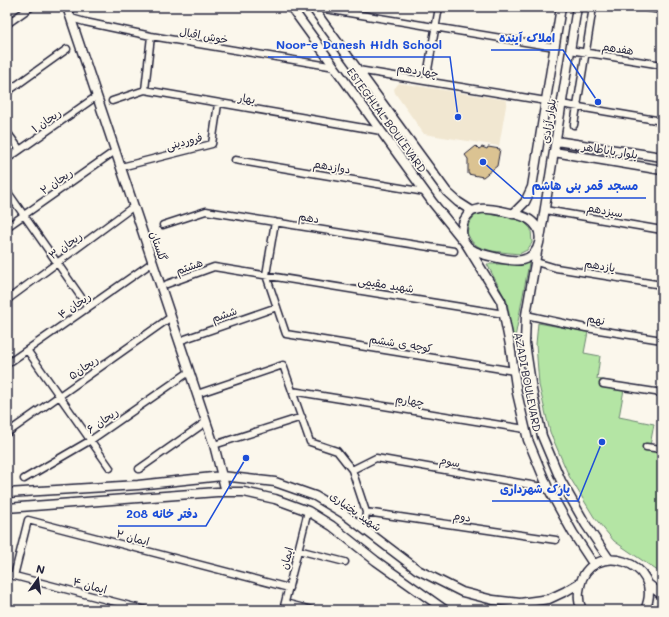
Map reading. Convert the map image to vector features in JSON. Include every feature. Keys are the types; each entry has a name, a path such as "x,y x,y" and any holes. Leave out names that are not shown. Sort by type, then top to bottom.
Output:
{"main road":[{"name":"گلستان","path":"67,7 214,445 226,492"},
{"name":"ESTEGHLAL BOULEVARD","path":"291,7 425,192 466,244"},
{"name":"ESTEGHLAL BOULEVARD","path":"313,7 446,192 472,211"},
{"name":"بلوار آزادی","path":"513,214 525,202 532,187 561,7"},
{"name":"بلوار آزادی","path":"539,243 577,7"},
{"name":"بلوار باباطاهر","path":"556,141 662,157"},
{"name":"بلوار باباطاهر","path":"554,152 662,170"},
{"path":"487,209 513,214 530,219 539,231 539,243 534,253 528,258 513,260 478,253 466,244 462,230 463,223 472,211 487,209"},
{"name":"AZADI BOULEVARD","path":"539,243 526,315 525,343 532,390 542,436 561,481 586,525 609,559"},
{"name":"AZADI BOULEVARD","path":"466,244 501,301 517,393 528,440 548,488 573,533 594,565"},
{"name":"شهید بختیاری","path":"7,492 138,485 222,476 275,482 315,496 343,513 418,570 462,592 485,598 520,603 535,602 549,599 580,582"},
{"path":"7,508 226,492 244,492 275,499 308,511 332,526 376,561 445,610"},
{"path":"579,609 578,594 580,582 586,572 594,565 609,559 622,560 633,565 642,573 648,584 649,594 646,610"},
{"path":"648,584 662,595"}],"street":[{"path":"7,24 31,7"},
{"path":"313,7 555,47"},
{"path":"426,81 439,7"},
{"path":"574,125 593,7"},
{"path":"641,7 662,10"},
{"name":"خوش اقبال","path":"71,18 151,36 335,67"},
{"path":"145,90 151,36"},
{"path":"7,92 67,49"},
{"name":"هفدهم","path":"570,50 662,65"},
{"name":"چهاردهم","path":"358,70 546,101"},
{"name":"بهار","path":"112,101 145,90 218,104 381,131"},
{"name":"ریحان ۱","path":"7,159 97,96"},
{"name":"فروردینی","path":"121,168 212,144 218,104"},
{"path":"561,104 662,120"},
{"path":"7,132 20,150"},
{"name":"ریحان ۲","path":"7,227 115,151"},
{"name":"دوازدهم","path":"235,160 425,192"},
{"path":"7,191 88,307"},
{"name":"ریحان ۳","path":"7,300 134,206"},
{"name":"سیزدهم","path":"544,210 662,230"},
{"name":"دهم","path":"163,225 206,211 454,251"},
{"path":"275,222 266,275 277,307"},
{"name":"ریحان ۴","path":"7,364 153,262"},
{"name":"یازدهم","path":"536,262 556,268 662,285"},
{"name":"هشتم","path":"167,284 214,267 266,275"},
{"name":"شهید مقیمی","path":"266,275 504,314"},
{"name":"کوچه ی ششم","path":"277,307 286,334 514,371"},
{"name":"ششم","path":"179,341 277,307"},
{"name":"نهم","path":"526,315 586,328 662,340"},
{"name":"ریحان۵","path":"7,432 171,317"},
{"path":"27,350 110,468"},
{"path":"197,394 283,365 310,442 338,451 352,470 366,512 364,529"},
{"name":"ریحان ۶","path":"24,480 91,440 189,372"},
{"path":"603,384 662,393"},
{"name":"چهارم","path":"292,391 525,429"},
{"path":"214,445 302,417"},
{"path":"139,469 206,422"},
{"path":"646,447 662,449"},
{"name":"سوم","path":"352,470 376,458 548,488"},
{"name":"ایمان","path":"283,610 308,511"},
{"name":"دوم","path":"366,512 556,540"},
{"name":"ایمان ۲","path":"14,576 28,520 288,588"},
{"path":"298,550 345,562"},
{"name":"ایمان ۴","path":"7,574 146,610"},
{"path":"115,610 117,603"},
{"path":"285,603 312,610"}],"shaded area":[{"path":"399,83 507,100 499,146 424,134 395,93 394,89"}],"green space":[{"path":"487,213 523,221 531,229 532,243 527,250 519,254 492,251 479,247 472,242 467,233 469,223 476,214"},
{"path":"529,263 514,343 507,302 487,264"},
{"path":"538,323 588,332 584,353 600,356 597,379 625,384 619,417 654,424 649,451 662,453 662,574 614,541 594,517 569,476 550,432 539,385 536,344"}],"building":[{"path":"476,146 479,149 482,147 487,149 488,147 500,149 497,166 483,177 468,174 468,159 465,155"}],"place":[{"name":"املاک آینده","path":"598,102"},
{"name":"Noor-e Danesh Hidh School","path":"458,117"},
{"name":"مسجد قمر بنی هاشم","path":"483,162"},
{"name":"پارک شهرداری","path":"602,442"},
{"name":"دفتر خانه 208","path":"246,458"}]}
